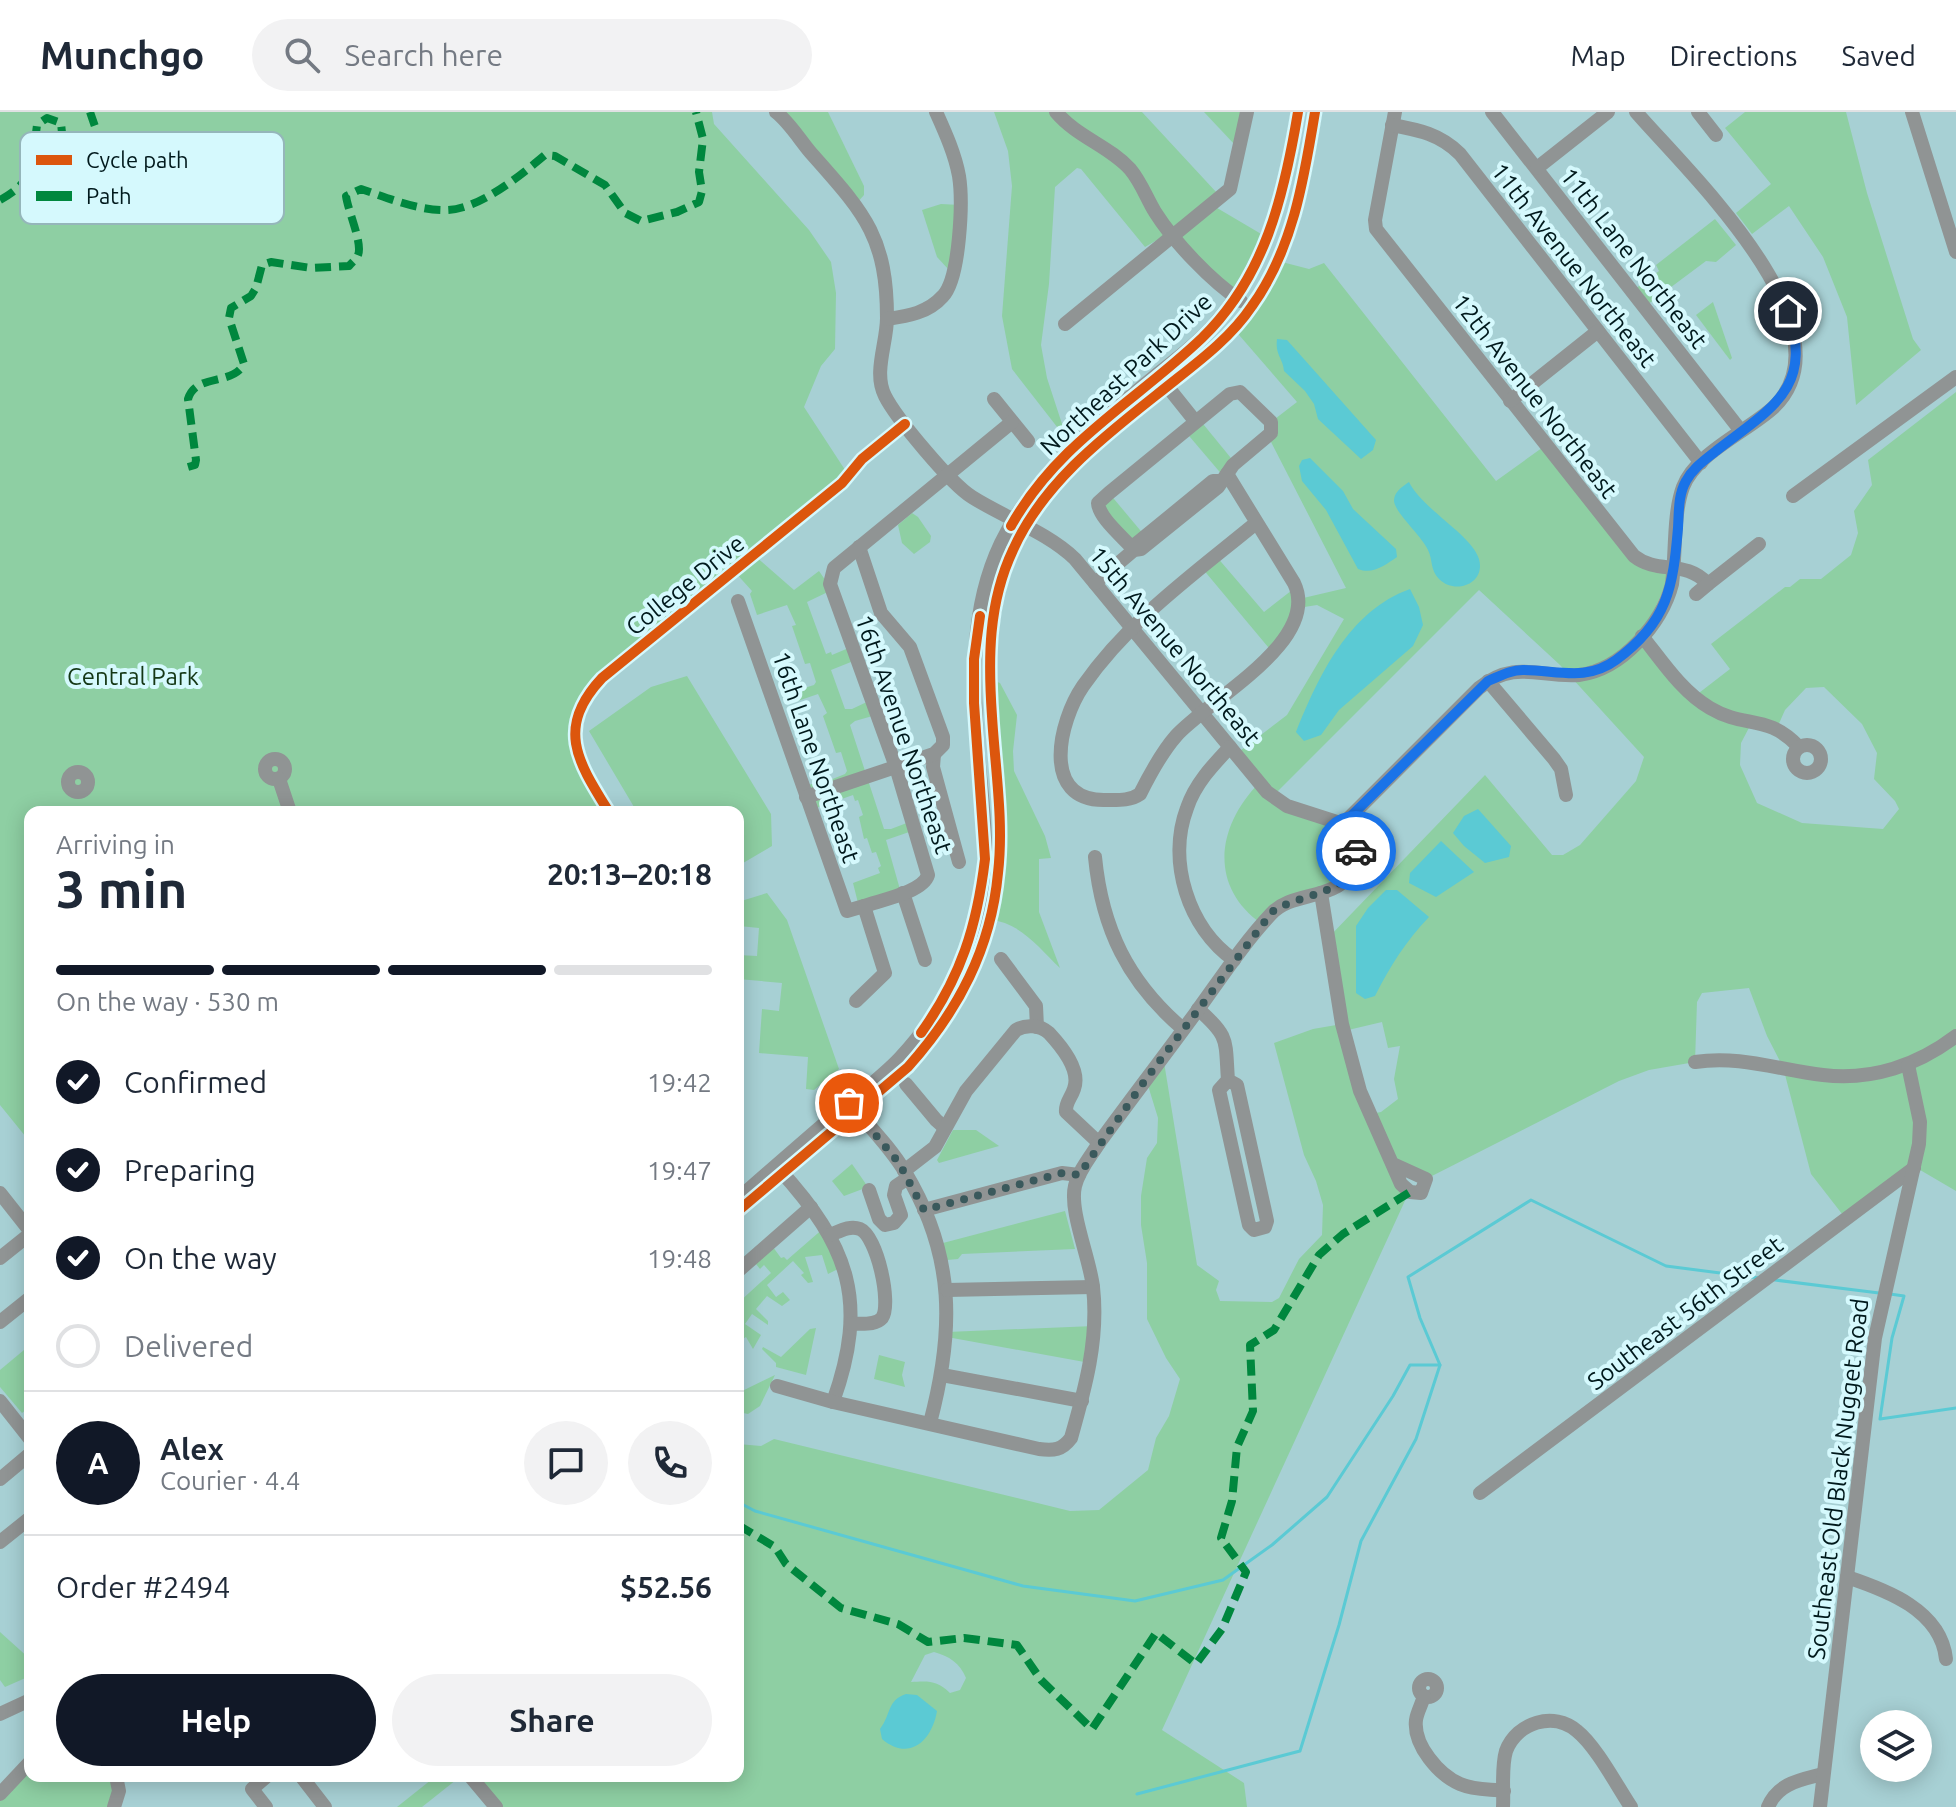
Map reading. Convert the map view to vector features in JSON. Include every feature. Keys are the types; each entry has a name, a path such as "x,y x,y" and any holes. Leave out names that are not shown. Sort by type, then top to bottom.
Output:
{"street":[{"name":"15th Avenue Northeast","path":"776,112 856,204 867,221 880,253 887,319 881,387 887,401 905,424 947,476 971,497 1067,551 1267,792 1277,801 1343,824"},
{"path":"887,319 927,310 944,296 951,282 961,195 959,173 936,112"},
{"path":"1065,324 1230,189 1247,112"},
{"name":"Northeast Park Drive","path":"744,1205 779,1170 853,1107 908,1067 947,1019 971,978 985,936 999,872 990,699 991,626 1020,524 1069,470 1163,380 1236,297 1261,255 1275,222 1298,112"},
{"name":"Northeast Park Drive","path":"1163,380 1209,354 1251,308 1278,261 1305,174 1315,112"},
{"name":"11th Lane Northeast","path":"1492,112 1741,431"},
{"path":"1537,168 1608,112"},
{"path":"777,1386 833,1402 1052,1451 1062,1447 1071,1438 1082,1401 1093,1342 1093,1287 1074,1198 1079,1175 1099,1143 1272,912 1289,901 1321,893 1343,881 1355,864 1357,855 1355,842 1343,824 1488,681 1523,670 1568,674 1594,671 1616,660 1642,636 1664,605 1674,567 1682,489 1692,471 1775,406 1791,381 1797,346 1791,320 1749,243 1636,112"},
{"path":"1698,112 1716,135"},
{"path":"1912,112 1956,252"},
{"path":"1064,115 1131,170 1157,215 1202,269 1251,308"},
{"name":"12th Avenue Northeast","path":"1393,119 1376,229 1634,556 1649,565 1696,573 1708,584"},
{"name":"11th Avenue Northeast","path":"1393,119 1431,133 1450,144 1701,463"},
{"path":"1510,401 1598,331"},
{"path":"1793,496 1956,377"},
{"path":"1163,380 1195,421"},
{"path":"1095,583 1218,487 1233,465 1271,433 1271,422 1244,394 1235,392 1195,421 1098,503 1104,519 1134,550"},
{"path":"994,399 1028,441"},
{"path":"806,797 934,754 943,745 943,737 910,647 881,613 859,547 1012,422"},
{"name":"College Drive","path":"605,806 585,773 575,745 575,726 590,690 613,668 842,483 862,459 905,424"},
{"path":"1223,478 1256,523 1294,583 1299,599 1296,616 1269,658 1175,737 1140,794 1133,799 1094,800 1079,795 1069,786 1062,772 1060,756 1062,735 1075,699 1131,627 1256,523"},
{"path":"1696,594 1759,544"},
{"name":"16th Avenue Northeast","path":"859,547 834,568 830,576 832,590 896,767 928,875 924,884 864,906"},
{"name":"16th Lane Northeast","path":"738,601 847,911 864,906"},
{"path":"1642,636 1681,682 1709,708 1727,717 1777,728 1799,747"},
{"path":"1488,681 1561,769 1566,795"},
{"path":"1230,747 1208,770 1187,805 1181,825 1179,854 1188,897 1197,918 1215,943 1234,960"},
{"path":"934,754 933,767 959,862"},
{"path":"279,779 288,806"},
{"path":"1095,857 1098,890 1120,954 1161,1011 1183,1029"},
{"path":"903,893 925,960"},
{"path":"1321,893 1347,1044 1360,1091 1393,1164"},
{"path":"856,1001 885,973 864,906"},
{"path":"1001,959 1036,1006 1037,1027"},
{"path":"1198,1009 1222,1033 1228,1080 1219,1090 1249,1225 1259,1231 1267,1221 1237,1085 1228,1080"},
{"path":"869,1190 879,1219 885,1225 894,1223 901,1215 894,1195 896,1186 931,1152 966,1091 1021,1027 1037,1027 1049,1033 1074,1069 1076,1083 1066,1104 1066,1112 1099,1143"},
{"path":"1695,1062 1739,1060 1846,1076 1908,1065 1956,1036"},
{"name":"Southeast Old Black Nugget Road","path":"1820,1807 1875,1338 1915,1167 1920,1122 1908,1065"},
{"path":"906,1084 945,1128"},
{"path":"853,1107 906,1174 924,1210 939,1253 947,1290 947,1337 942,1375 930,1423"},
{"name":"Southeast 56th Street","path":"1480,1493 1915,1167"},
{"path":"779,1170 830,1235 847,1281 851,1324 848,1356 833,1402"},
{"name":"Northeast Park Drive","path":"744,1195 779,1170"},
{"path":"924,1210 1062,1173 1079,1175"},
{"path":"0,1193 24,1224"},
{"path":"744,1266 811,1207"},
{"path":"830,1235 857,1227 866,1233 881,1270 886,1310 876,1322 851,1324"},
{"path":"0,1258 24,1237"},
{"path":"947,1290 1093,1287"},
{"path":"0,1322 24,1303"},
{"path":"942,1375 1082,1401"},
{"path":"0,1401 24,1431"},
{"path":"0,1479 24,1459"},
{"path":"0,1542 24,1523"},
{"path":"1847,1577 1895,1594 1909,1605 1936,1630 1942,1639 1946,1659"},
{"path":"1424,1696 1416,1720 1417,1731 1432,1762 1460,1784 1504,1791"},
{"path":"0,1714 24,1703"},
{"path":"1503,1807 1505,1753 1511,1741 1531,1724 1542,1721 1566,1723 1583,1736 1631,1807"},
{"path":"0,1794 24,1768"},
{"path":"1768,1807 1778,1790 1786,1785 1823,1774"},
{"path":"114,1807 119,1791 117,1782"},
{"path":"260,1782 252,1789 266,1807"},
{"path":"306,1782 325,1807"},
{"path":"474,1782 491,1805"}],"green space":[{"name":"Central Park","path":"0,112 712,112 714,124 809,230 831,262 836,293 835,349 821,366 804,407 849,476 754,555 794,590 819,571 832,590 807,602 826,654 831,652 832,655 851,647 856,660 831,670 845,709 871,700 876,715 850,725 884,829 912,821 915,830 886,840 901,893 859,907 853,883 880,873 878,868 881,866 876,852 872,853 867,838 864,839 859,817 863,815 853,795 811,810 803,787 825,782 847,771 841,752 836,753 823,716 827,713 818,694 789,704 785,694 816,682 810,663 805,664 792,626 796,625 787,605 757,615 750,594 752,591 734,571 602,678 574,737 606,806 24,806 24,1135 0,1105"},
{"path":"776,112 828,112 864,186 864,195 856,204"},
{"path":"994,112 1142,112 1217,193 1212,205 1268,238 1236,297 1171,232 1145,247 1081,169 1077,168 1055,187 1049,284 1041,345 1047,378 1064,430 1061,432 1012,369 1002,316 1012,186 1008,151"},
{"path":"1204,112 1241,112 1235,145"},
{"path":"1745,112 1846,112 1867,193 1913,339 1921,350 1856,405 1847,317 1823,257 1789,206 1752,234 1736,213 1771,184 1725,128"},
{"path":"941,204 960,205 949,270 937,257 922,210"},
{"path":"1715,219 1736,245 1716,262 1706,261 1647,305 1635,289 1659,271 1656,265"},
{"path":"1278,261 1309,269 1324,263 1496,481 1546,445 1634,556 1674,567 1642,636 1695,696 1730,669 1711,644 1785,587 1800,579 1821,579 1851,555 1858,533 1854,511 1872,485 1868,460 1956,392 1956,1191 1915,1167 1846,1219 1811,1174 1783,1067 1767,1036 1749,988 1702,993 1697,1002 1695,1062 1649,1070 1619,1081 1426,1179 1394,1165 1409,1192 1162,1730 1244,1783 1247,1807 496,1807 476,1782 744,1782 744,1445 761,1446 774,1439 1070,1511 1099,1510 1148,1470 1156,1438 1169,1416 1180,1379 1147,1319 1147,1263 1141,1225 1141,1196 1147,1158 1157,1143 1158,1118 1146,1079 1163,1056 1197,1265 1219,1281 1216,1290 1220,1301 1272,1302 1279,1298 1299,1259 1322,1235 1323,1205 1304,1155 1274,1043 1313,1029 1342,1024 1328,938 1485,775 1552,855 1563,855 1580,845 1636,781 1644,757 1560,665 1479,590 1273,796 1351,834 1351,874 1295,899 1262,924 1245,909 1233,892 1226,874 1224,855 1234,818 1259,783 1236,754 1287,715 1344,619 1317,605 1298,608 1273,653 1202,568 1216,556 1264,612 1296,587 1299,599 1346,588 1268,436 1271,422 1297,402 1233,328","holes":["1824,687 1862,724 1877,753 1874,779 1899,809 1883,829 1802,823 1757,803 1740,765 1741,743 1752,722 1777,728 1785,710 1806,688","1382,1022 1388,1048 1400,1046 1394,1079 1398,1099 1381,1112 1370,1114 1344,1031","934,1652 949,1658 964,1673 966,1678 960,1690 950,1693 932,1682 911,1682 925,1655"]},
{"path":"1713,302 1732,358 1730,360 1696,315"},
{"path":"1199,419 1235,463 1224,477 1184,430"},
{"path":"1109,493 1145,536 1136,544 1118,531 1101,499"},
{"path":"912,513 931,536 930,542 914,554 902,543 898,525"},
{"path":"687,676 771,814 772,846 744,862 744,806 633,806 589,731 651,687"},
{"path":"990,679 1000,683 1017,715 1014,771 1045,836 1051,858 1039,859 1039,912 1060,968 1020,931 990,920 999,872"},
{"path":"767,893 787,920 839,1069 814,1090 806,1089 808,1057 759,1053 762,1009 779,1011 782,983 744,980 744,955 757,956 759,928 744,926 744,900"},
{"path":"953,1130 976,1130 999,1146 939,1163 937,1160"},
{"path":"852,1164 868,1187 844,1196 832,1181"},
{"path":"1065,1211 1075,1249 962,1254 958,1259 947,1260 943,1243"},
{"path":"825,1227 844,1266 828,1274 822,1255 805,1257 813,1282 808,1283 793,1261 767,1285 776,1297 783,1292 790,1300 782,1306 767,1296 756,1309 768,1325 752,1314 745,1324 761,1335 753,1349 744,1338 744,1298 771,1273 764,1265 760,1269 752,1259 770,1243 781,1258 787,1260"},
{"path":"1094,1326 1090,1363 947,1337 947,1332"},
{"path":"816,1328 806,1375 776,1367 776,1363 762,1349 781,1357 810,1329"},
{"path":"24,1350 22,1413 0,1387 0,1370"},
{"path":"879,1355 905,1362 902,1375 905,1387 874,1379"},
{"path":"775,1375 760,1406 748,1414 744,1413 744,1390"},
{"path":"0,1632 24,1654 24,1679 5,1687 0,1680"},
{"path":"24,1768 24,1782 116,1782 114,1807 0,1807 0,1794"},
{"path":"428,1782 453,1782 422,1807 397,1807"}],"water":[{"path":"1277,339 1287,340 1376,440 1373,450 1361,459 1318,419 1314,404 1305,391 1284,371"},
{"path":"1310,458 1343,491 1353,509 1396,549 1397,557 1374,570 1358,569 1326,510 1302,481 1299,466 1302,460"},
{"path":"1409,482 1424,502 1475,550 1480,568 1474,581 1453,586 1439,579 1434,572 1425,544 1395,505 1399,490"},
{"path":"1410,589 1423,625 1413,646 1339,710 1321,735 1304,741 1296,732 1315,689 1339,647 1370,613"},
{"path":"1478,809 1511,846 1509,857 1485,863 1453,833 1464,816"},
{"path":"1441,841 1474,872 1436,897 1409,883 1410,873"},
{"path":"1386,890 1397,890 1429,917 1399,954 1375,996 1365,999 1356,993 1356,926"},
{"path":"906,1694 917,1695 937,1711 925,1739 918,1745 901,1749 882,1739 880,1729 892,1704"}],"waterway":[{"path":"1137,1794 1300,1751 1361,1541 1416,1439 1440,1365 1420,1318 1408,1277 1531,1200 1666,1266 1759,1278"},
{"path":"1775,1280 1879,1293"},
{"path":"1890,1294 1904,1296 1892,1338 1880,1419 1956,1408"},
{"path":"744,1505 755,1511 1023,1586 1135,1601 1223,1580 1272,1545 1327,1497 1410,1365 1440,1365"}],"marked path":[{"path":"90,112 97,132"},
{"path":"188,467 195,465 196,460 188,399 192,391 206,382 231,375 244,364 229,318 231,308 251,296 262,265 271,262 311,268 349,266 359,250 346,196 361,189 426,208 460,208 499,190 545,155 555,156 605,185 625,213 641,221 677,212 699,202 703,139 696,112"},
{"path":"36,132 37,125 47,118 61,123 62,132"},
{"path":"0,200 20,186"},
{"path":"744,1529 775,1547 786,1564 841,1608 898,1624 928,1642 964,1638 1017,1645 1041,1680 1092,1729 1156,1633 1196,1664 1222,1629 1246,1572 1221,1538 1232,1501 1237,1447 1253,1411 1250,1345 1274,1330 1319,1255 1343,1234 1410,1192"}],"cycle path":[{"path":"1011,526 1030,496 1074,446 1202,338 1242,289 1268,234 1278,204 1298,112"},
{"path":"744,1206 908,1067 957,1001 980,953 998,873 1000,814 990,652 994,611 1013,550 1043,500 1083,456 1216,346 1252,306 1278,261 1295,213 1315,112"},
{"path":"605,806 581,761 575,729 579,713 602,678 842,483 862,459 905,424"},
{"path":"921,1033 957,971 972,929 982,883 985,859 974,703 974,659 980,616"}],"way so far":[{"path":"849,1103 899,1163 924,1210 1062,1173 1079,1175 1099,1143 1272,912 1289,901 1335,887 1351,874 1356,851"}],"route":[{"path":"1356,851 1355,842 1343,824 1488,681 1523,670 1581,675 1616,660 1642,636 1669,595 1680,499 1686,480 1701,463 1775,406 1791,381 1797,346 1788,311"}]}
